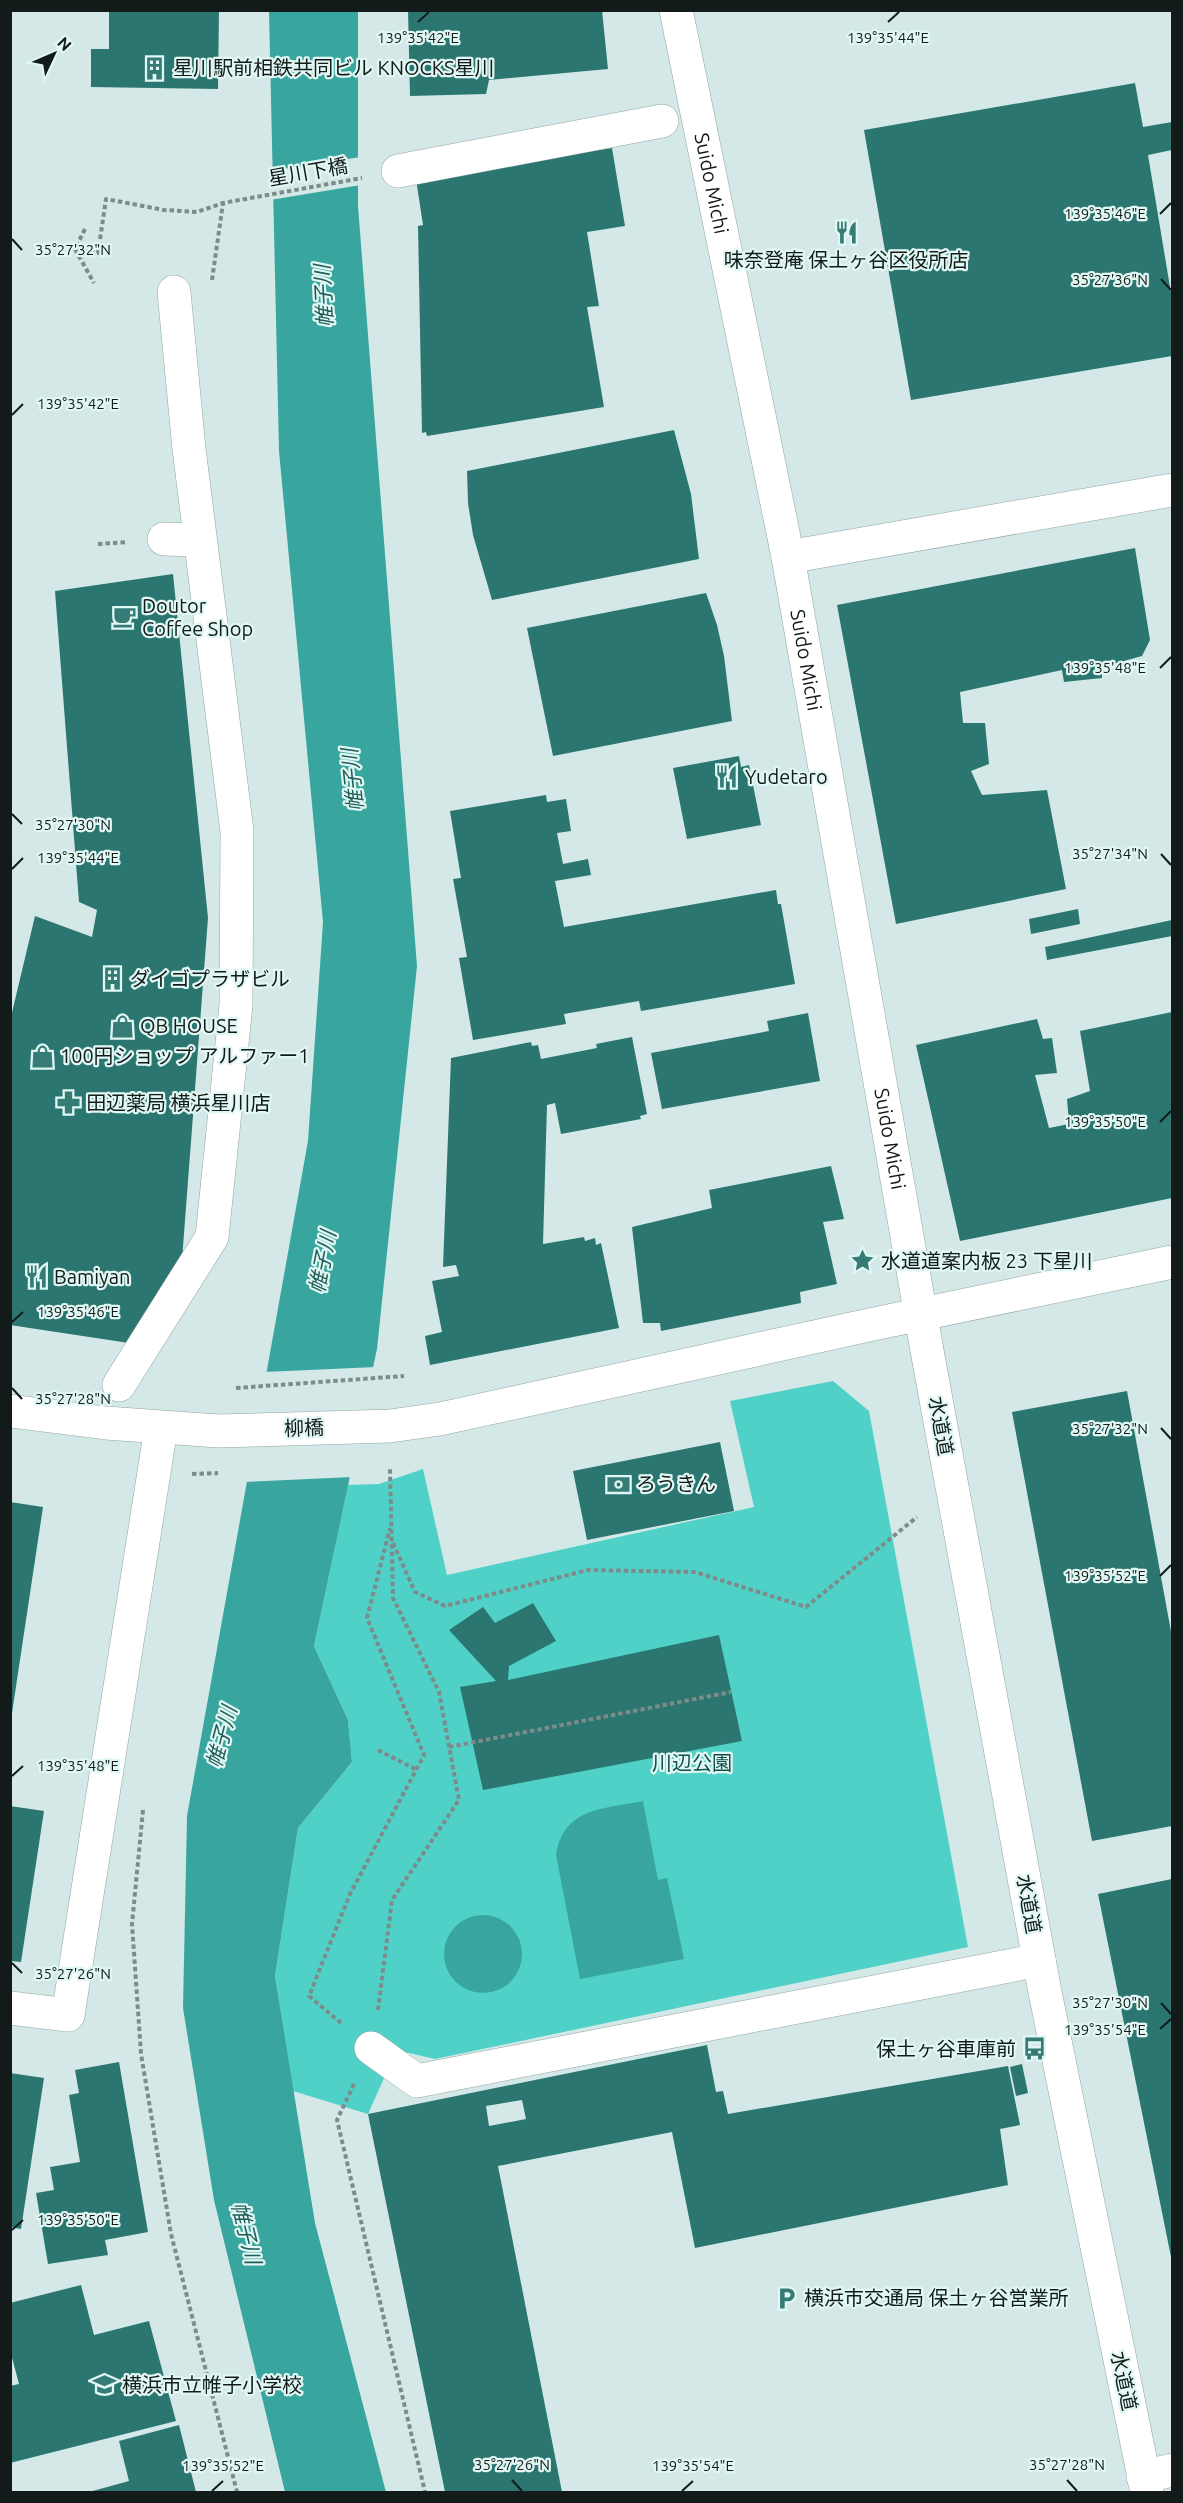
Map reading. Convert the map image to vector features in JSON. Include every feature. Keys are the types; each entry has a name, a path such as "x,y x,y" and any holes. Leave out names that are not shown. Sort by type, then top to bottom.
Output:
{"street":[{"name":"Suido Michi","path":"676,10 788,557 921,1313"},
{"path":"398,171 662,121"},
{"path":"119,1385 212,1237 236,1005 237,831 200,540 174,292"},
{"path":"788,557 1173,490"},
{"path":"164,540 200,540"},
{"name":"柳橋","path":"10,1411 106,1423 218,1431 390,1426 440,1419 921,1313 1173,1262"},
{"name":"水道道","path":"921,1313 1039,1960 1154,2480"},
{"path":"10,2008 68,2015 161,1428"},
{"path":"371,2048 417,2081 1039,1960"}],"path":[{"name":"星川下橋","path":"75,249 98,253 106,199 164,210 198,212 223,203 398,171"},
{"path":"174,292 210,294 223,203"},
{"path":"85,229 75,249 94,283"},
{"path":"233,1388 404,1376"},
{"path":"390,1468 393,1598 439,1692 459,1800 392,1900 374,2040 337,2120 425,2493"},
{"path":"193,1486 195,1474"},
{"path":"392,1539 415,1592 445,1606 588,1569 695,1572 806,1607 919,1516"},
{"path":"309,1996 350,1894 424,1755 367,1618 392,1520"},
{"path":"449,1747 731,1692"},
{"path":"378,1750 417,1770"},
{"path":"143,1809 132,1924 141,2054 171,2234 237,2493"}],"green space":[{"name":"川辺公園","path":"833,1381 869,1411 968,1947 435,2059 405,2052 385,2076 368,2114 293,2091 275,1976 298,1828 352,1762 348,1720 314,1646 348,1485 379,1484 423,1469 447,1575 754,1507 730,1401"}],"water":[{"name":"帷子川","path":"269,11 358,11 358,206 417,966 377,1349 314,1646 348,1720 352,1762 298,1828 275,1976 315,2223 386,2492 285,2492 214,2200 183,2008 187,1816 308,1141 323,922 279,451"},
{"path":"643,1801 658,1880 667,1878 684,1959 580,1979 556,1855 560,1839 567,1827 588,1813"},
{"path":"483,1915 498,1918 515,1932 522,1954 519,1969 505,1986 483,1993 468,1990 451,1976 444,1954 447,1939 461,1922"}],"pier":[{"path":"361,157 361,185 270,200 269,171"},
{"path":"376,1367 353,1477 244,1482 264,1372"}],"building":[{"name":"星川駅前相鉄共同ビル KNOCKS星川","path":"109,10 219,10 218,89 91,87 91,49 109,49"},
{"path":"408,10 602,10 608,69 489,80 486,94 410,96"},
{"path":"1135,83 1143,127 1172,122 1172,150 1148,155 1172,299 1172,356 911,400 864,130"},
{"path":"612,148 625,226 587,232 599,306 587,307 604,407 427,436 426,432 422,433 418,226 423,225 416,179"},
{"path":"674,430 691,494 699,559 492,600 473,535 468,503 467,471"},
{"path":"1135,548 1150,640 1142,656 1102,667 1102,678 1064,682 1062,670 960,692 963,723 985,723 989,764 971,771 982,795 1047,790 1066,889 896,924 837,605"},
{"name":"ダイゴプラザビル","path":"173,574 208,918 181,1273 129,1343 10,1325 10,1021 35,916 92,937 97,910 79,902 55,591"},
{"path":"706,593 724,656 732,721 553,756 527,628"},
{"path":"739,756 741,767 749,765 761,825 687,839 673,768"},
{"path":"546,795 547,802 566,799 571,831 557,833 563,864 588,859 591,875 555,881 564,927 776,890 778,904 781,904 795,984 641,1011 639,1001 564,1014 566,1024 473,1040 459,958 467,957 453,879 461,878 450,811"},
{"path":"1078,909 1080,924 1031,934 1029,919"},
{"path":"1172,920 1172,936 1047,960 1045,947"},
{"path":"1172,1012 1172,1198 960,1241 916,1045 1037,1019 1043,1039 1052,1038 1057,1073 1035,1075 1049,1128 1069,1124 1067,1099 1090,1091 1080,1031"},
{"path":"808,1013 820,1081 662,1109 651,1053 769,1031 767,1021"},
{"path":"632,1037 647,1114 640,1116 641,1119 561,1134 555,1103 547,1105 543,1244 584,1237 585,1241 595,1238 596,1245 601,1243 619,1328 430,1365 425,1336 442,1332 432,1281 459,1276 456,1265 443,1267 451,1058 531,1042 532,1046 538,1045 541,1059 597,1048 596,1044"},
{"path":"831,1166 844,1219 823,1222 837,1284 800,1292 801,1303 661,1331 660,1323 643,1323 632,1227 712,1208 709,1190"},
{"path":"1127,1391 1172,1637 1172,1826 1092,1841 1012,1412"},
{"path":"720,1442 734,1511 587,1540 573,1471"},
{"path":"10,1502 43,1507 12,1713 10,1713"},
{"path":"533,1603 556,1641 509,1666 508,1680 719,1635 742,1741 483,1790 460,1687 496,1681 449,1630 483,1607 495,1623"},
{"path":"10,1806 44,1811 21,1962 10,1961"},
{"path":"1172,1879 1172,2257 1171,2257 1098,1894"},
{"path":"707,2045 716,2092 723,2091 728,2114 1008,2066 1020,2125 1000,2129 1008,2185 695,2248 672,2132 498,2166 562,2492 445,2492 368,2114","holes":["522,2100 526,2119 489,2126 486,2106"]},
{"path":"119,2062 148,2232 105,2240 108,2255 48,2264 36,2193 54,2190 50,2167 80,2162 69,2095 79,2093 75,2070"},
{"path":"1022,2064 1028,2093 1016,2096 1010,2067"},
{"path":"10,2073 44,2078 21,2229 10,2227"},
{"path":"81,2285 94,2335 149,2321 176,2421 10,2463 10,2386 19,2384 10,2350 10,2303"},
{"path":"179,2425 196,2492 89,2492 129,2481 119,2441"}],"place":[{"name":"星川駅前相鉄共同ビル KNOCKS星川","path":"155,68"},
{"name":"味奈登庵 保土ヶ谷区役所店","path":"846,233"},
{"name":"Doutor Coffee Shop","path":"124,617"},
{"name":"Yudetaro","path":"727,777"},
{"name":"ダイゴプラザビル","path":"112,979"},
{"name":"QB HOUSE","path":"122,1026"},
{"name":"100円ショップ アルファー1","path":"42,1056"},
{"name":"田辺薬局 横浜星川店","path":"68,1103"},
{"name":"水道道案内板 23 下星川","path":"863,1261"},
{"name":"Bamiyan","path":"36,1277"},
{"name":"ろうきん","path":"618,1484"},
{"name":"保土ヶ谷車庫前","path":"1034,2049"},
{"name":"横浜市交通局 保土ヶ谷営業所","path":"786,2298"},
{"name":"横浜市立帷子小学校","path":"104,2385"}]}
